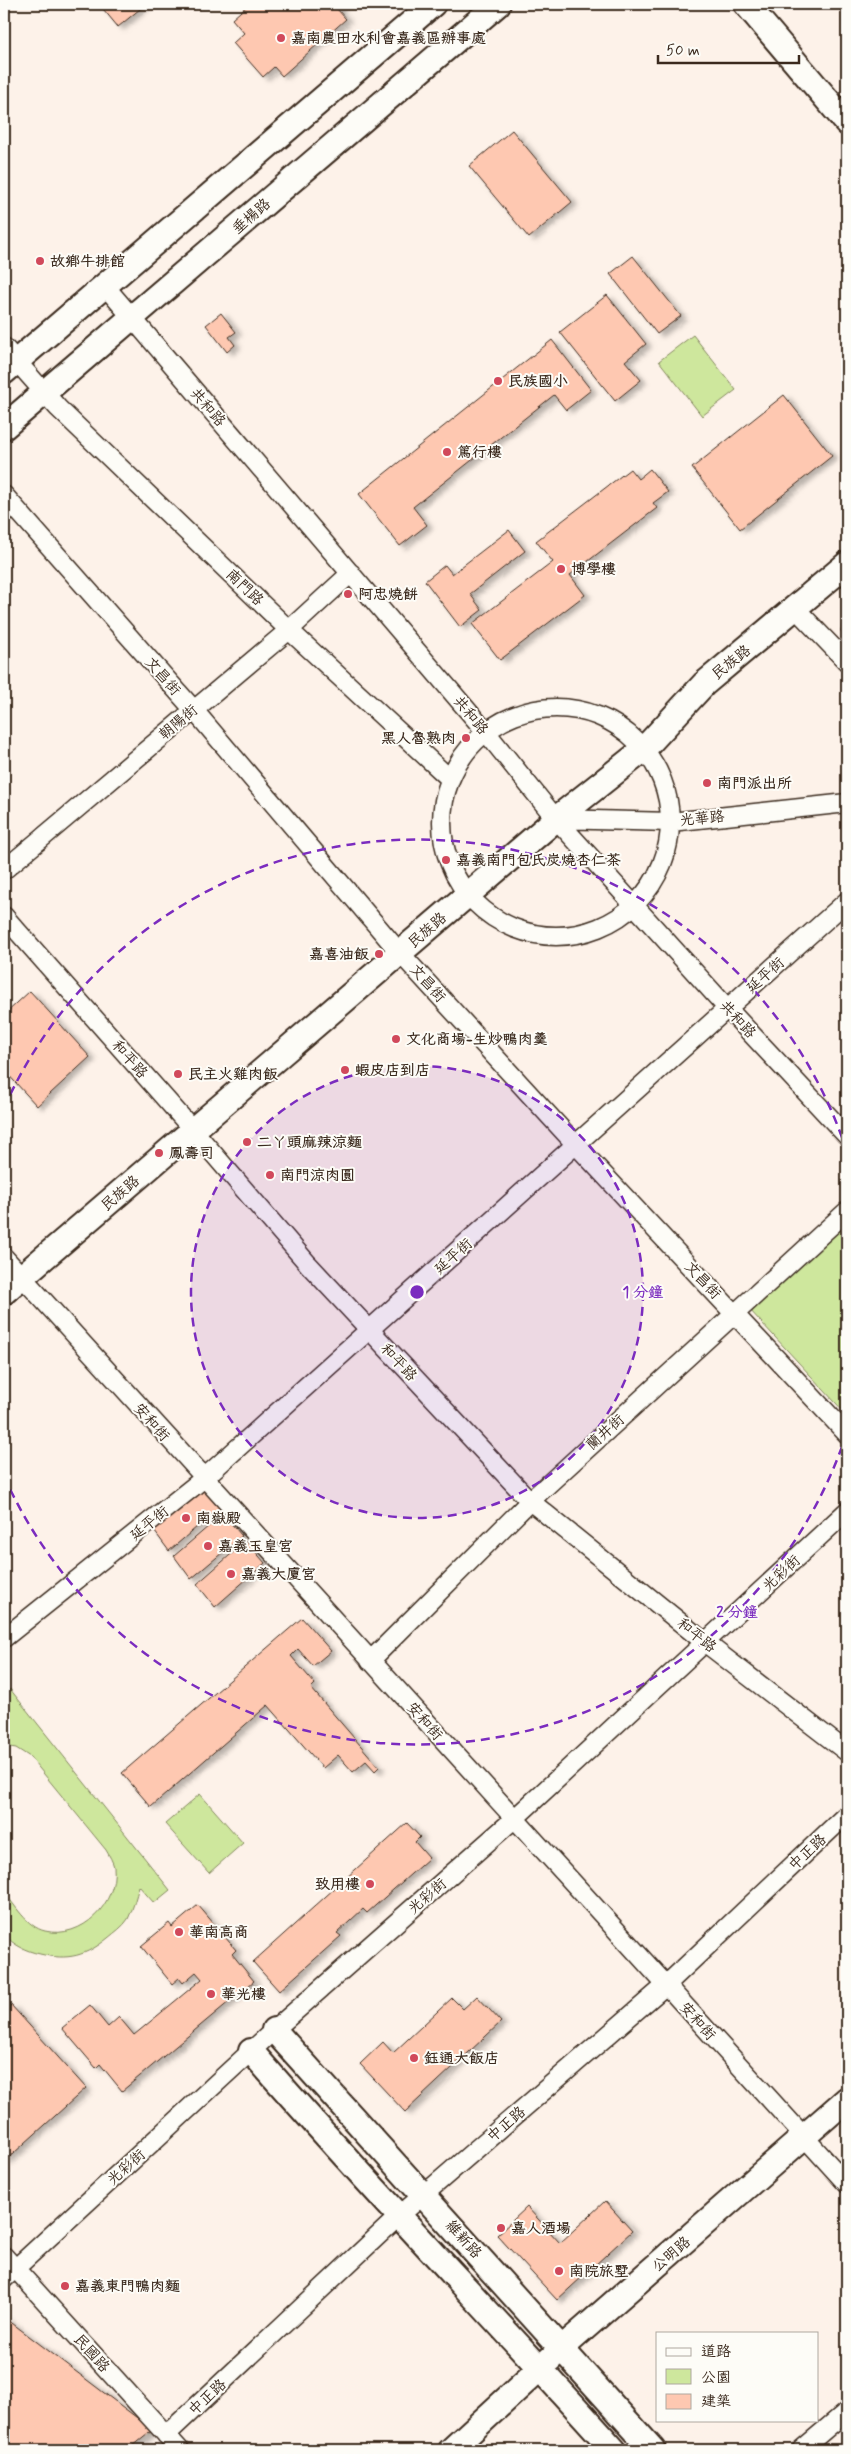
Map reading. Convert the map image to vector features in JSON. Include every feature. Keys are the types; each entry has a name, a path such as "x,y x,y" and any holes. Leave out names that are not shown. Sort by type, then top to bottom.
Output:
{"street":[{"path":"8,360 105,286 433,4"},
{"name":"垂楊路","path":"4,427 498,4"},
{"path":"746,4 847,123"},
{"name":"共和路","path":"105,286 486,732 556,819 728,1009 847,1136"},
{"name":"南門路","path":"8,360 289,630 449,778"},
{"name":"文昌街","path":"4,494 193,709 400,953 577,1146 847,1434"},
{"name":"民族路","path":"4,1292 556,819 643,750 704,684 796,609 847,564"},
{"name":"朝陽街","path":"4,870 289,630 350,574"},
{"path":"796,609 847,662"},
{"path":"552,708 588,712 620,727 643,750 660,773 668,797 671,822 664,860 654,881 635,905 606,926 571,936 535,936 501,924 468,894 452,874 442,843 441,809 449,778 464,753 486,732 517,714 552,708"},
{"name":"光華路","path":"556,819 671,822 847,803"},
{"name":"延平街","path":"4,1638 204,1479 577,1146 847,901"},
{"name":"和平路","path":"4,916 193,1130 308,1264 530,1501 707,1644 847,1752"},
{"name":"蘭井街","path":"370,1661 530,1501 847,1211"},
{"name":"安和街","path":"4,1258 847,2184"},
{"name":"光彩街","path":"8,2268 514,1819 707,1644 847,1511"},
{"name":"中正路","path":"166,2435 398,2216 666,1985 847,1814"},
{"name":"維新路","path":"274,2030 653,2450"},
{"path":"251,2051 398,2216 614,2450"},
{"name":"公明路","path":"451,2450 562,2348 805,2138 847,2099"},
{"name":"民國路","path":"8,2268 180,2450"},
{"path":"801,2450 847,2411"}],"green space":[{"path":"693,335 736,390 702,416 659,361"},
{"path":"847,1219 847,1415 749,1309"},
{"path":"10,1689 170,1890 154,1903 139,1886 128,1919 124,1924 92,1949 68,1957 35,1953 16,1944 4,1934 4,1892 22,1915 39,1929 59,1932 72,1930 95,1916 104,1905 114,1880 114,1867 106,1850 30,1757 16,1748 4,1746 4,1694"},
{"path":"200,1794 243,1843 209,1873 165,1824"}],"building":[{"path":"99,4 146,4 118,27"},
{"name":"嘉南農田水利會嘉義區辦事處","path":"249,4 342,4 337,9 346,19 282,76 274,67 263,77 233,43 244,33 232,19"},
{"path":"512,130 572,202 529,238 469,166"},
{"path":"633,256 681,316 657,334 610,274"},
{"path":"607,295 646,344 625,361 641,380 615,401 560,332"},
{"path":"221,313 236,332 229,337 235,345 227,352 206,325"},
{"name":"篤行樓","path":"552,340 591,390 566,410 554,395 413,507 427,525 400,546 359,494"},
{"path":"784,395 832,456 740,529 692,468"},
{"name":"博學樓","path":"630,469 638,479 650,469 668,492 653,503 657,508 570,575 585,595 500,660 472,624 553,562 536,541"},
{"path":"509,530 525,551 470,594 482,610 460,627 425,581 445,565 452,574"},
{"path":"847,613 847,638 841,631 843,617"},
{"path":"30,991 90,1057 37,1106 4,1070 4,1015"},
{"name":"南嶽殿","path":"201,1486 219,1508 169,1551 152,1528"},
{"name":"嘉義玉皇宮","path":"223,1514 242,1536 191,1579 174,1556"},
{"name":"嘉義大廈宮","path":"246,1541 265,1563 215,1607 197,1584"},
{"path":"302,1618 331,1651 313,1666 298,1649 291,1656 315,1684 311,1688 379,1767 375,1771 366,1761 353,1772 338,1755 323,1768 268,1705 151,1807 122,1773"},
{"name":"致用樓","path":"407,1823 420,1837 415,1842 429,1858 367,1913 363,1909 337,1933 341,1936 279,1991 253,1962"},
{"name":"華光樓","path":"198,1905 236,1950 232,1954 254,1981 122,2091 100,2064 96,2068 62,2028 90,2005 108,2027 119,2017 134,2035 202,1979 196,1972 183,1983 179,1978 172,1984 141,1946 169,1923 172,1927"},
{"name":"鈺通大飯店","path":"477,1996 501,2022 405,2112 360,2064 383,2042 393,2053 452,1998 463,2009"},
{"path":"11,2005 86,2088 4,2162 4,2012"},
{"name":"南院旅墅","path":"605,2201 632,2231 557,2300 497,2235 527,2207 560,2243"},
{"path":"4,2317 153,2430 128,2450 4,2450"}],"place":[{"name":"嘉南農田水利會嘉義區辦事處","path":"281,38"},
{"name":"故鄉牛排館","path":"40,261"},
{"name":"民族國小","path":"498,381"},
{"name":"篤行樓","path":"447,452"},
{"name":"博學樓","path":"561,569"},
{"name":"阿忠燒餅","path":"348,594"},
{"name":"黑人魯熟肉","path":"466,738"},
{"name":"南門派出所","path":"707,783"},
{"name":"嘉義南門包氏炭燒杏仁茶","path":"446,860"},
{"name":"嘉喜油飯","path":"379,954"},
{"name":"文化商場-生炒鴨肉羹","path":"396,1039"},
{"name":"蝦皮店到店","path":"345,1070"},
{"name":"民主火雞肉飯","path":"178,1074"},
{"name":"二丫頭麻辣涼麵","path":"247,1142"},
{"name":"鳳壽司","path":"159,1153"},
{"name":"南門涼肉圓","path":"270,1175"},
{"name":"南嶽殿","path":"186,1518"},
{"name":"嘉義玉皇宮","path":"208,1546"},
{"name":"嘉義大廈宮","path":"231,1574"},
{"name":"致用樓","path":"370,1884"},
{"name":"華南高商","path":"179,1932"},
{"name":"華光樓","path":"211,1994"},
{"name":"鈺通大飯店","path":"414,2058"},
{"name":"嘉人酒場","path":"501,2228"},
{"name":"南院旅墅","path":"559,2271"},
{"name":"嘉義東門鴨肉麵","path":"65,2286"}]}
